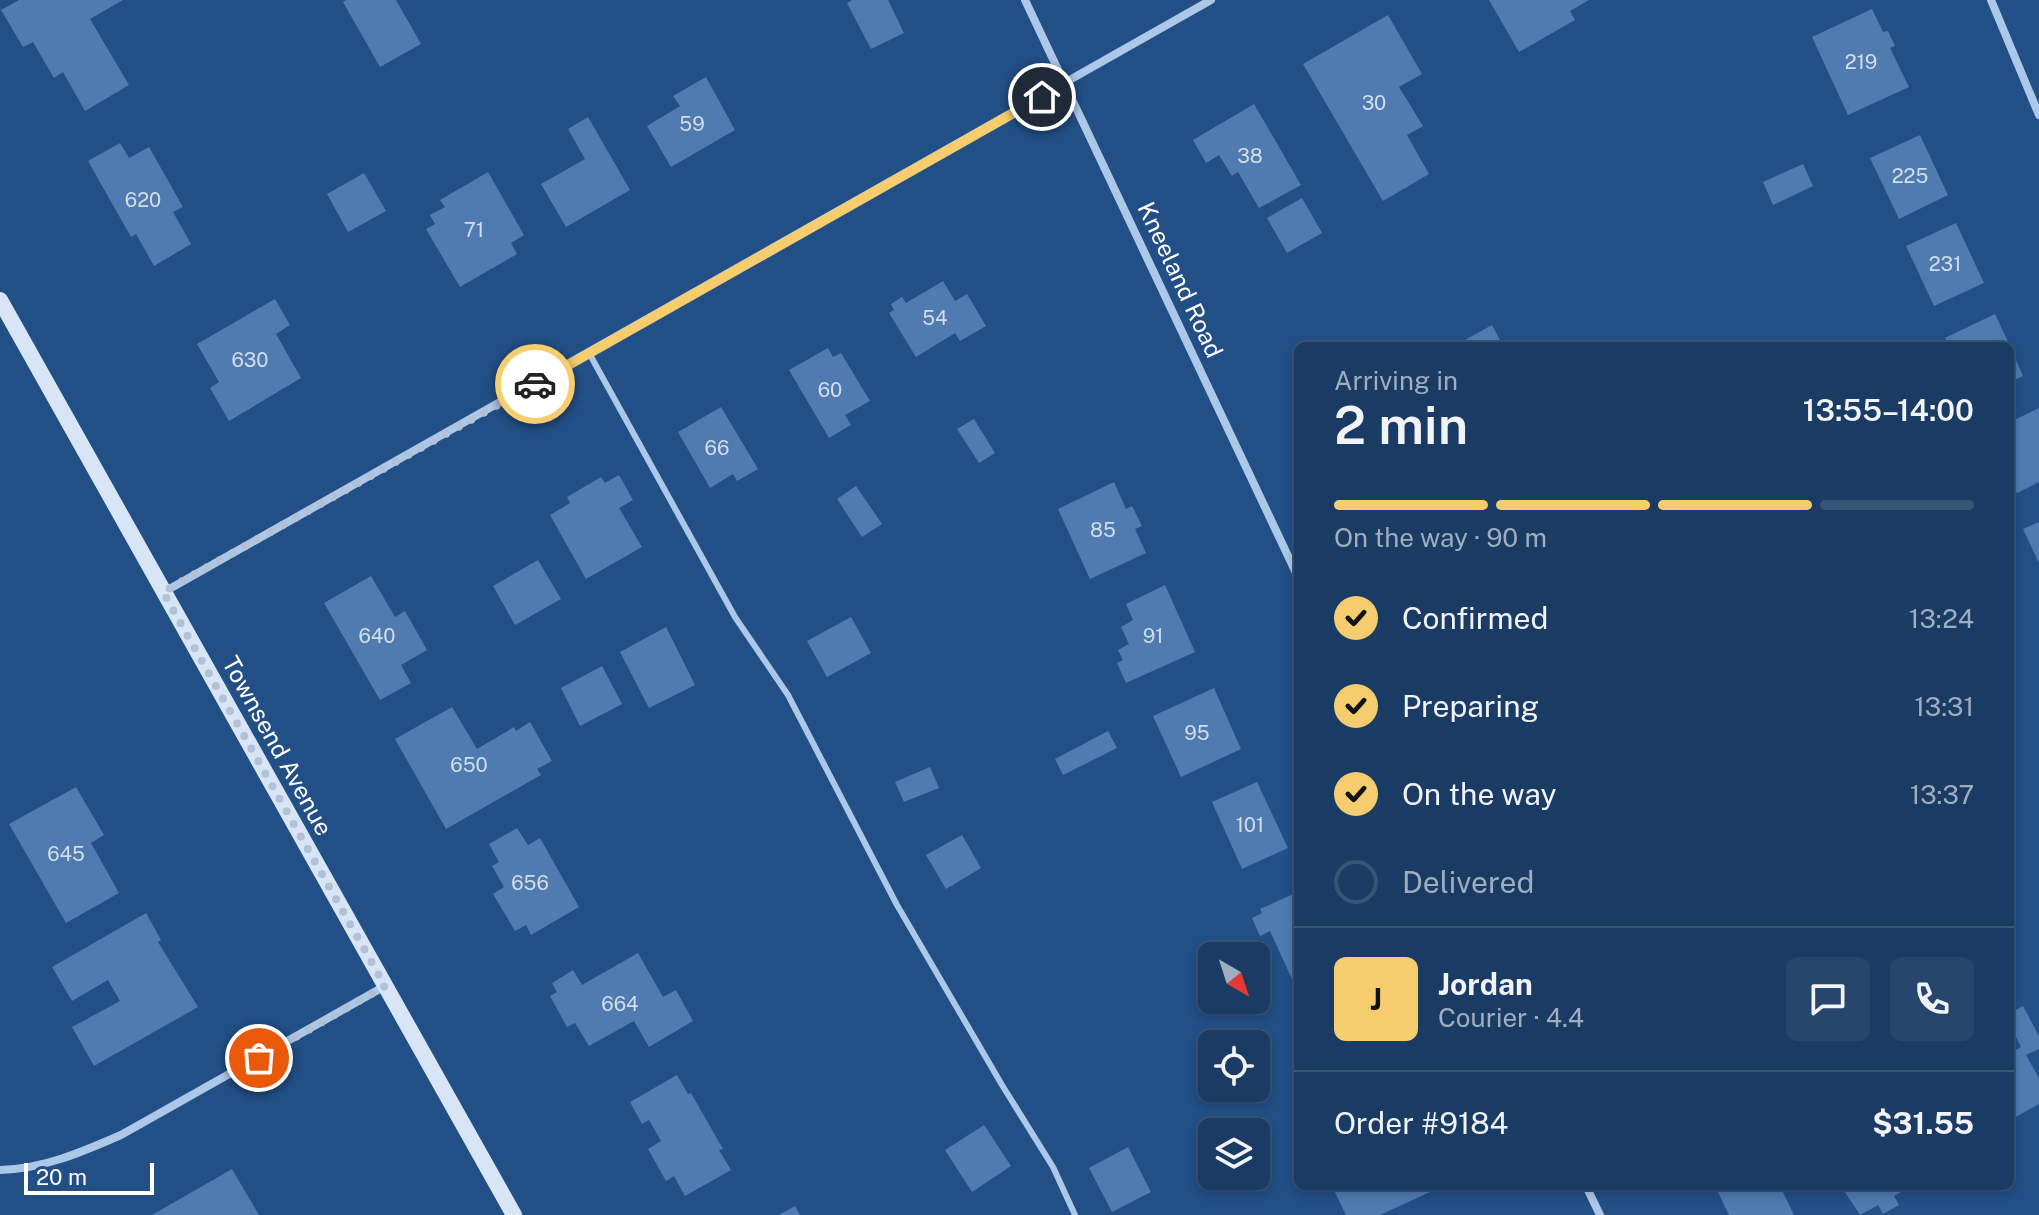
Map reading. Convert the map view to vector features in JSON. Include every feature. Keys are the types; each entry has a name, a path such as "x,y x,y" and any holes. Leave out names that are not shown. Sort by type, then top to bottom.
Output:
{"main road":[{"name":"Townsend Avenue","path":"0,300 510,1214"}],"street":[{"name":"Kneeland Road","path":"1025,0 1294,569"},
{"path":"163,592 1211,0"},
{"path":"1991,0 2039,115"},
{"path":"0,1170 80,1154 121,1135 385,986"},
{"path":"1588,1190 1600,1215"}],"lane":[{"path":"589,353 735,617 788,695 897,905 1053,1167 1075,1215"}],"building":[{"path":"19,0 123,0 90,19 129,85 85,111 63,72 54,78 33,42 23,47 1,10"},
{"path":"396,0 421,44 380,67 343,2"},
{"path":"852,0 888,0 904,33 871,49 847,3"},
{"path":"1489,0 1589,0 1570,11 1575,20 1519,52"},
{"path":"1872,9 1883,32 1888,31 1895,46 1890,48 1909,87 1848,115 1812,37"},
{"path":"1388,15 1422,74 1399,87 1423,126 1407,135 1429,174 1383,201 1303,64"},
{"path":"706,77 735,130 671,167 647,126 680,106 673,96"},
{"path":"1254,104 1301,185 1259,208 1238,172 1232,176 1219,155 1206,163 1193,140"},
{"path":"588,117 630,190 566,227 541,184 585,159 568,129"},
{"path":"1920,135 1948,195 1899,219 1870,158"},
{"path":"120,143 129,158 149,147 183,207 173,212 191,244 154,266 136,234 131,237 88,161"},
{"path":"1803,164 1813,186 1773,205 1763,182"},
{"path":"488,172 524,235 511,243 517,254 460,287 426,229 435,224 430,215 445,207 440,200"},
{"path":"364,173 386,211 348,232 327,194"},
{"path":"1302,198 1322,233 1287,253 1267,218"},
{"path":"1956,223 1984,283 1934,306 1906,246"},
{"path":"943,281 955,301 967,294 986,326 960,341 955,333 916,357 889,313 894,310 891,304 902,297 906,303"},
{"path":"275,299 290,325 276,334 301,378 229,421 210,388 219,382 197,344"},
{"path":"1995,314 2008,342 1947,342 1945,338"},
{"path":"1492,325 1501,342 1461,342"},
{"path":"828,348 833,357 841,353 870,401 845,415 851,425 829,438 789,370"},
{"path":"2014,356 2023,376 2014,380"},
{"path":"721,407 758,469 737,481 733,474 710,488 678,432"},
{"path":"2039,408 2039,482 2017,493 2014,487 2014,420"},
{"path":"974,419 995,453 979,463 957,429"},
{"path":"619,475 633,500 619,508 642,547 586,579 550,515 570,503 567,497 601,477 605,483"},
{"path":"1114,482 1126,509 1132,506 1142,526 1135,529 1146,553 1090,579 1058,509"},
{"path":"856,486 882,524 862,537 837,499"},
{"path":"2039,522 2039,563 2023,529"},
{"path":"538,560 561,599 515,625 493,586"},
{"path":"371,576 395,617 405,611 427,650 401,665 411,683 380,700 324,603"},
{"path":"1165,585 1195,652 1126,683 1117,663 1123,660 1118,650 1129,644 1121,627 1133,620 1126,604"},
{"path":"851,617 871,653 827,677 807,641"},
{"path":"666,627 695,685 649,708 620,652"},
{"path":"602,666 622,704 580,726 561,688"},
{"path":"1214,688 1241,749 1181,777 1153,716"},
{"path":"452,707 477,749 514,727 516,731 530,722 552,761 537,769 541,775 446,829 395,739"},
{"path":"1108,731 1117,748 1063,775 1055,759"},
{"path":"930,767 939,788 904,802 895,782"},
{"path":"1257,782 1288,848 1242,869 1212,802"},
{"path":"76,787 104,835 91,843 119,893 66,923 9,824"},
{"path":"517,828 528,845 540,838 579,907 531,935 526,925 515,931 493,894 504,887 492,866 499,862 489,844"},
{"path":"962,835 981,868 946,889 926,855"},
{"path":"1294,894 1294,978 1270,931 1260,936 1252,918 1262,913 1260,909"},
{"path":"146,913 161,940 158,942 198,1007 94,1066 72,1027 120,1001 108,980 72,1001 52,967"},
{"path":"638,953 663,997 676,990 693,1021 649,1047 634,1021 589,1046 575,1023 567,1027 550,996 557,992 552,983 573,970 582,985"},
{"path":"2023,1006 2039,1036 2039,1049 2026,1055 2039,1078 2039,1104 2014,1118 2014,1051 2021,1047 2014,1033 2014,1011"},
{"path":"677,1075 723,1149 719,1150 731,1170 685,1196 674,1176 666,1181 648,1149 661,1141 649,1120 642,1124 630,1102"},
{"path":"984,1125 1011,1166 972,1192 945,1150"},
{"path":"1128,1147 1151,1192 1112,1212 1089,1168"},
{"path":"232,1169 259,1215 152,1215"},
{"path":"1334,1190 1434,1190 1380,1215 1346,1215"},
{"path":"1717,1190 1782,1190 1794,1215 1729,1215"},
{"path":"1844,1190 1905,1190 1894,1196 1899,1205 1883,1214 1878,1205 1860,1215"},
{"path":"795,1206 800,1215 779,1215"}],"way so far":[{"path":"259,1058 385,986 163,592 535,384"}],"route":[{"path":"535,384 1042,97"}]}
